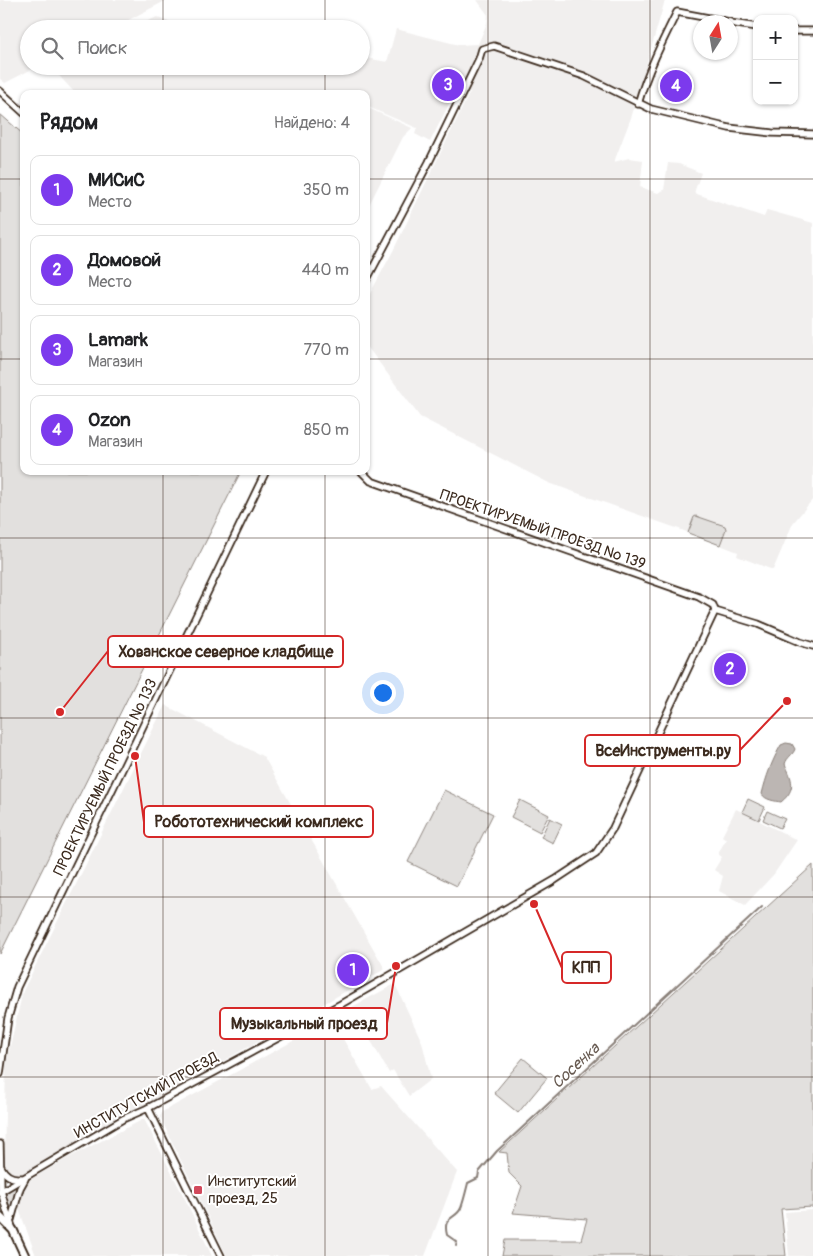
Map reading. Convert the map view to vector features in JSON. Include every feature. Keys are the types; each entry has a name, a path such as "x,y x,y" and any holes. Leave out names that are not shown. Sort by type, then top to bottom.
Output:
{"main road":[{"path":"0,1217 12,1227 25,1256"}],"street":[{"path":"638,104 658,51 677,12 693,15"},
{"path":"738,24 753,26"},
{"path":"798,30 813,32"},
{"path":"370,273 429,162 479,59 482,49 494,46 584,76 651,109 729,128 772,133 813,134"},
{"path":"0,92 20,110"},
{"name":"ПРОЕКТИРУЕМЫЙ ПРОЕЗД № 133","path":"0,1074 8,1018 17,987 264,475"},
{"name":"ПРОЕКТИРУЕМЫЙ ПРОЕЗД № 139","path":"365,475 371,481 699,597 713,605 715,610 758,624 813,646"},
{"name":"ИНСТИТУТСКИЙ ПРОЕЗД","path":"1,1191 123,1119 148,1108 383,980 555,880 596,853 611,833 715,610"},
{"path":"148,1108 220,1256"},
{"path":"0,1144 1,1191 12,1227"},
{"path":"1,1166 8,1176 15,1178 28,1176"},
{"path":"12,1227 12,1212 20,1188 28,1176"}],"shaded area":[{"path":"0,0 167,0 128,20 20,20 21,75 5,83 0,79"},
{"path":"477,0 665,0 632,115 614,162 629,158 643,160 640,187 658,193 664,190 668,163 679,164 701,173 694,193 764,217 767,210 813,223 813,499 793,523 773,570 737,556 738,552 679,529 549,483 420,417 370,350 370,294 393,251 470,92 458,86 430,142 415,134 417,128 370,108 370,90 72,90 58,75 370,75 370,59 387,62 396,29 459,45 478,44 487,23 488,15"},
{"path":"157,17 164,20 150,20"},
{"path":"370,109 412,128 403,137 370,203"},
{"path":"0,114 20,132 20,475 239,475 0,954"},
{"path":"696,516 725,526 726,529 720,545 688,533"},
{"path":"165,705 264,757 385,969 26,1173 17,1176 8,1173 4,1168 6,1063 23,991"},
{"path":"786,743 792,744 795,749 785,764 792,784 789,793 781,802 773,801 762,794 767,775 775,757 781,745"},
{"path":"444,790 493,814 457,886 408,862"},
{"path":"748,799 765,807 759,820 742,812"},
{"path":"520,800 549,815 540,832 511,817"},
{"path":"736,809 797,840 774,874 745,905 719,891 723,876 714,870 722,857 718,854 726,839 722,836"},
{"path":"767,811 785,819 780,828 763,820"},
{"path":"550,818 562,824 553,843 541,837"},
{"path":"813,865 813,1207 781,1209 786,1256 502,1256 505,1240 581,1240 587,1219 513,1213 522,1186 509,1173 507,1153 499,1152"},
{"path":"395,984 422,1042 431,1079 409,1096 393,1070 389,1073 352,1007"},
{"path":"332,1020 372,1089 381,1086 457,1172 425,1256 227,1256 160,1117 162,1112"},
{"path":"523,1058 547,1078 518,1113 494,1093"},
{"path":"144,1119 212,1256 36,1256 19,1209 20,1199 30,1180"},
{"path":"20,1184 11,1208 6,1194 10,1189"},
{"path":"813,1210 813,1256 789,1256 785,1212"}],"waterway":[{"name":"Сосенка","path":"456,1246 457,1242 447,1235 446,1224 459,1212 468,1183 478,1178 479,1172 497,1151 762,907"}],"place":[{"name":"Lamark","path":"448,85"},
{"name":"Ozon","path":"676,86"},
{"name":"Домовой","path":"730,669"},
{"name":"ВсеИнструменты.ру","path":"787,701"},
{"name":"Хованское северное кладбище","path":"60,712"},
{"name":"Робототехнический комплекс","path":"135,756"},
{"name":"КПП","path":"534,904"},
{"name":"Музыкальный проезд","path":"396,966"},
{"name":"МИСиС","path":"353,970"},
{"name":"Институтский проезд, 25","path":"198,1190"}]}
